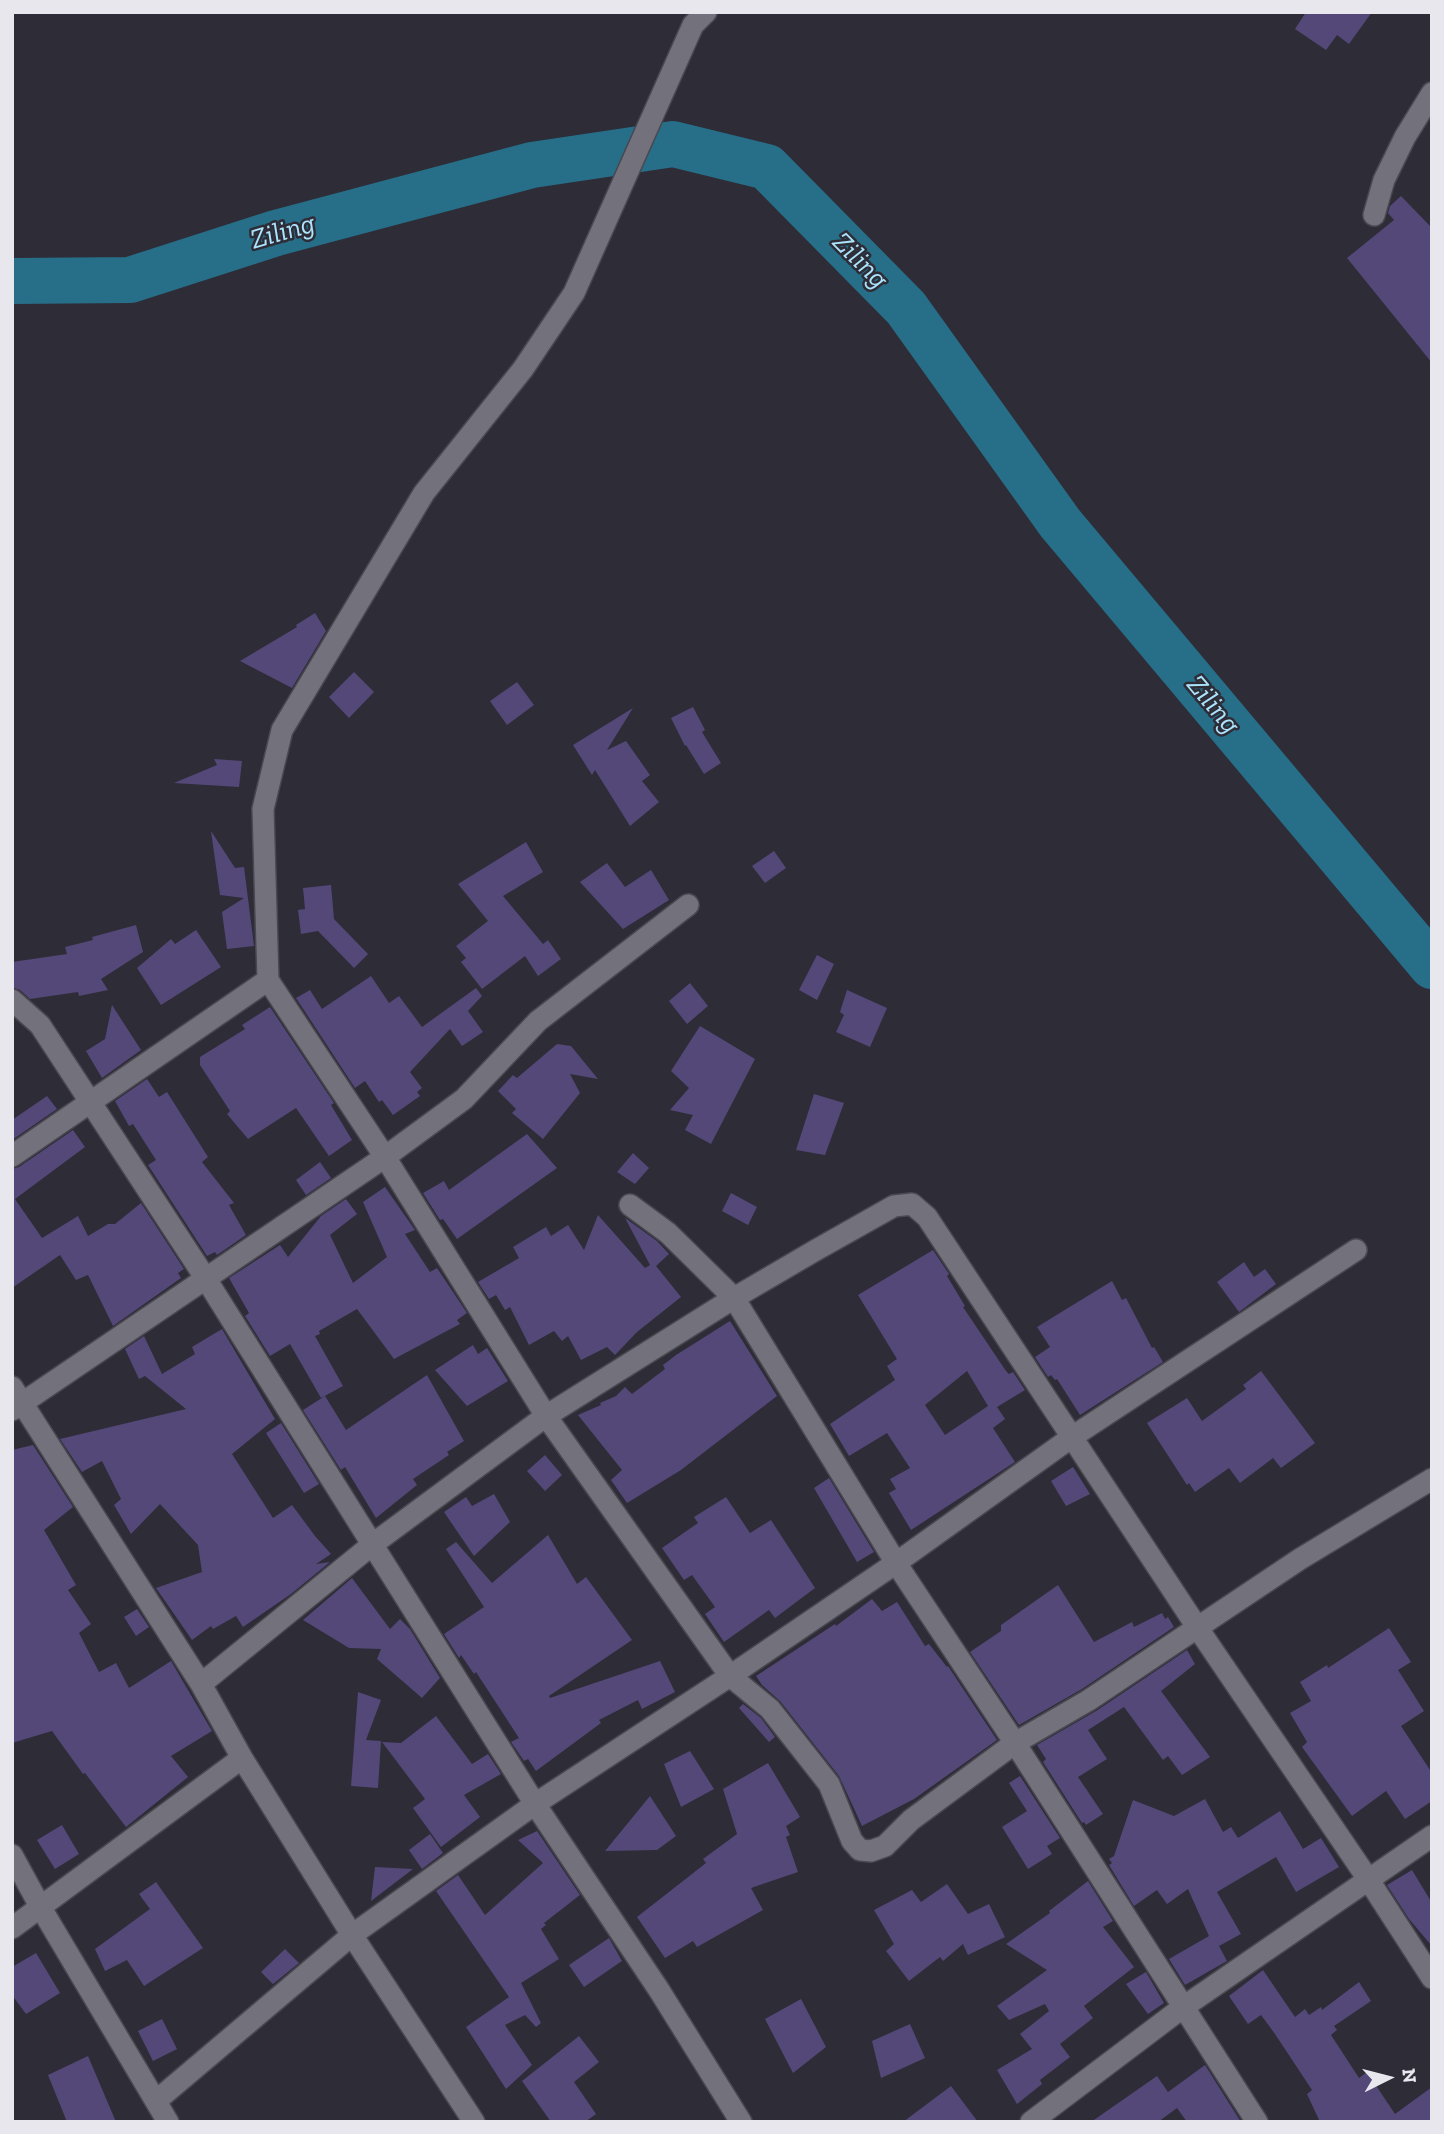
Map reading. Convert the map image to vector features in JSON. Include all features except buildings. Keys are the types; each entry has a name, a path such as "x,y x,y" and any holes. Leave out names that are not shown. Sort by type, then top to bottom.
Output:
{"street":[{"path":"706,12 693,25 574,293 523,369 424,493 282,730 263,809 268,980 385,1157 546,1416 730,1676 770,1709 829,1784 852,1841 860,1850 871,1851 886,1846 911,1820 1015,1743 1089,1700 1300,1559 1432,1479"},
{"path":"1374,215 1384,180 1405,137 1432,93"},
{"path":"474,2122 352,1935 242,1758 201,1684 16,1400 206,1279 385,1157 464,1099 538,1021 688,905"},
{"path":"12,1156 268,980"},
{"path":"12,1000 40,1025 206,1279 535,1804 659,1990 741,2122"},
{"path":"630,1205 667,1233 734,1298 895,1563 1015,1743 1256,2122"},
{"path":"201,1684 373,1544 546,1416 734,1298 894,1206 912,1205 927,1217 1432,1978"},
{"path":"156,2101 352,1935 535,1804 730,1676 1072,1437 1356,1250"},
{"path":"12,1928 242,1758"},
{"path":"1031,2122 1182,2008 1432,1836"},
{"path":"12,1855 168,2122"}],"waterway":[{"name":"Ziling","path":"12,281 130,280 276,233 532,165 673,144 767,167 906,308 1060,523 1432,966"}]}
